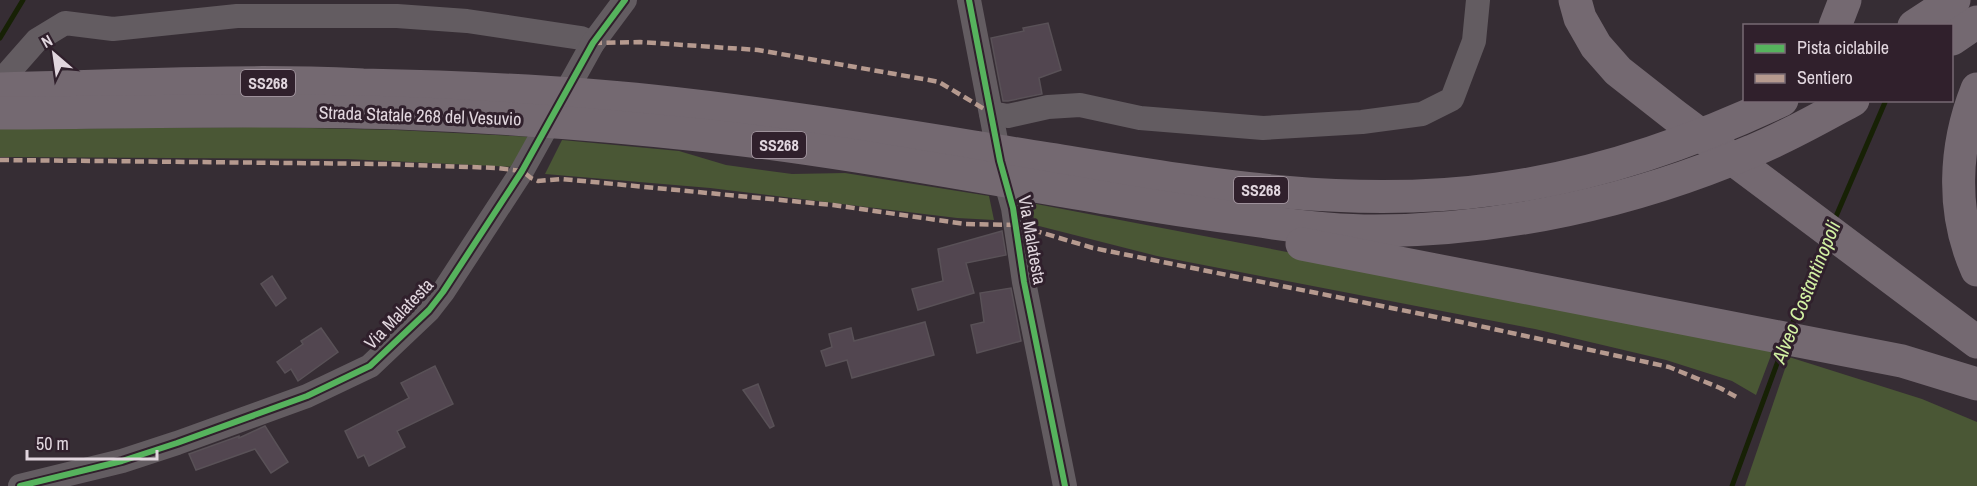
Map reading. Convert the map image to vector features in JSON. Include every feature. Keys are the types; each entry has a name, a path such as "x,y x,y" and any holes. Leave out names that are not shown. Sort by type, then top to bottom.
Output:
{"highway":[{"path":"1575,0 1580,18 1596,46 1617,71 1977,342"},
{"path":"1836,24 1845,0"},
{"path":"1917,24 1953,1"},
{"path":"1953,38 1977,22"},
{"name":"Strada Statale 268 del Vesuvio","path":"0,89 230,82 400,86 529,106 578,109 757,142 983,163 1031,171 1199,183 1312,195 1372,197 1433,195 1497,189 1570,176 1668,148 1730,124 1778,102"},
{"path":"1977,89 1960,143 1958,180 1962,219 1977,270"},
{"path":"1497,189 1589,156 1659,136 1719,114 1744,102"},
{"name":"Strada Statale 268 del Vesuvio","path":"1031,171 1164,208 1307,228 1372,231 1434,229 1505,222 1573,210 1681,179 1752,151 1849,102"},
{"name":"Strada Statale 268 del Vesuvio","path":"0,113 400,113 529,106"},
{"path":"1164,208 1226,227 1277,239 1902,362 1977,384"}],"street":[{"name":"Via Malatesta","path":"20,486 122,461 177,443 307,396 370,366 429,310 443,292 522,171 593,43 625,0"},
{"name":"Via Malatesta","path":"969,0 1000,161 1012,208 1024,282 1065,486"},
{"path":"991,113 1008,116 1048,107 1080,105 1140,118 1263,128 1362,122 1422,114 1452,99 1474,41 1478,0"},
{"path":"0,82 37,40 65,23 112,29 237,16 397,16 467,21 581,38 593,43"}],"green space":[{"path":"265,127 395,130 534,137 516,167 347,159 0,157 0,129"},
{"path":"562,140 679,151 726,165 792,174 845,173 989,196 994,220 957,218 710,188 545,174"},
{"path":"1031,203 1355,265 1773,350 1756,395 1732,381 1666,360 1535,329 1157,256 1035,225"},
{"path":"1789,357 1922,399 1977,422 1977,486 1745,486"}],"building":[{"path":"1048,23 1061,70 1039,78 1042,94 1003,101 991,38"},
{"path":"1002,231 1006,255 966,263 974,293 918,310 912,289 943,281 938,249"},
{"path":"272,276 286,298 276,306 261,284"},
{"path":"1011,288 1021,341 977,353 971,325 984,322 980,293"},
{"path":"925,322 934,355 852,378 847,360 826,366 821,351 832,347 829,334 851,328 854,341"},
{"path":"321,328 338,352 298,381 291,369 285,373 277,362 303,344 301,341"},
{"path":"435,366 453,404 397,431 405,447 369,466 364,455 358,458 345,431 409,398 401,383"},
{"path":"758,384 774,426 770,428 743,390"},
{"path":"265,426 288,462 271,473 255,449 196,470 189,454 239,436 239,438"}],"waterway":[{"path":"0,38 23,0"},
{"name":"Alveo Costantinopoli","path":"1834,221 1885,102"},
{"name":"Alveo Costantinopoli","path":"1790,330 1826,241"},
{"name":"Alveo Costantinopoli","path":"1732,486 1782,350"}],"marked path":[{"path":"593,43 640,42 758,50 929,80 939,82 991,113"},
{"path":"0,160 385,164 497,168 522,171 538,181 562,179 833,205 965,224 1016,225 1093,248 1461,322 1669,367 1720,388 1740,399"}],"cycle path":[{"path":"20,486 122,461 177,443 307,396 370,366 429,310 443,292 522,171 593,43 625,0"},
{"path":"969,0 1000,161 1013,208 1024,282 1065,486"}]}
